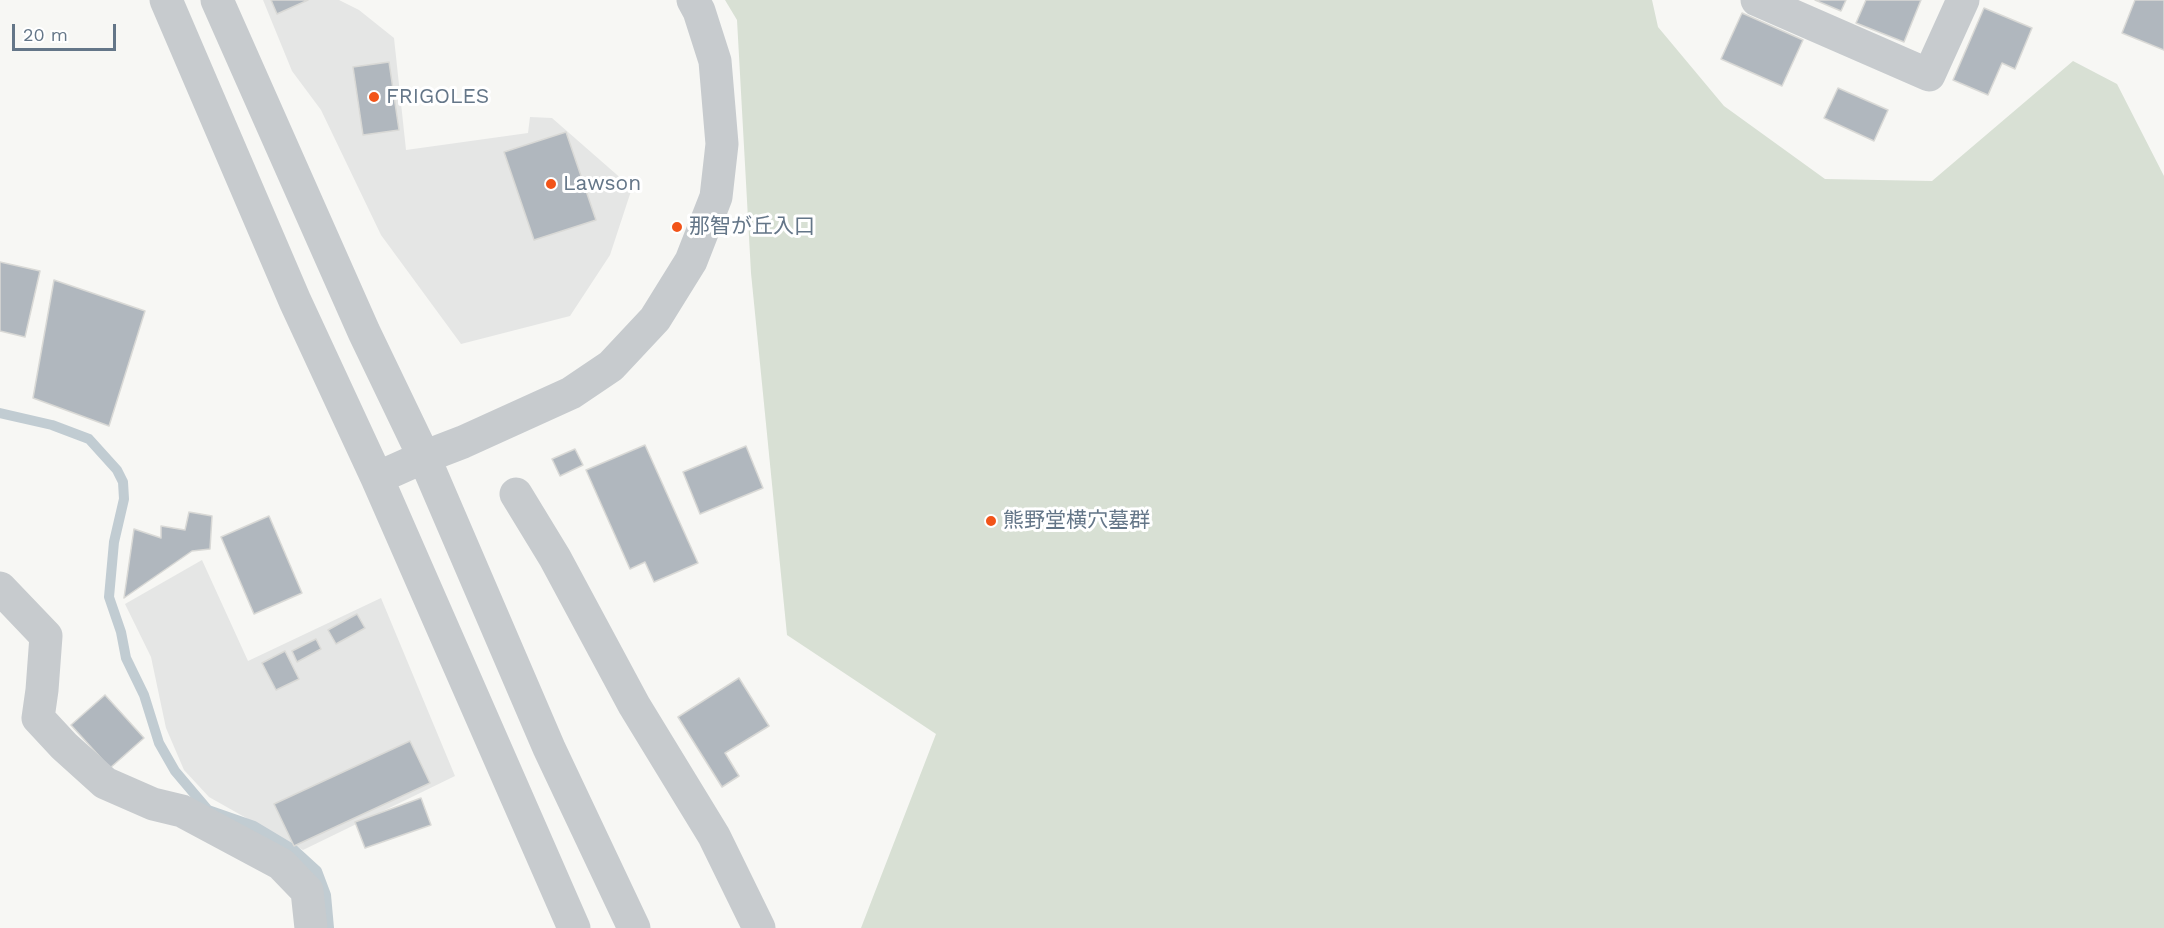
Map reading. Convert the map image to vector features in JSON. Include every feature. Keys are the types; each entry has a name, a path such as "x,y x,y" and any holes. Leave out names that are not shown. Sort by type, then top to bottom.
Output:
{"street":[{"path":"166,0 295,301 377,478 574,928"},
{"path":"217,0 364,332 424,457 549,748 634,928"},
{"path":"377,478 571,393 611,366 656,319 691,261 716,197 722,144 715,62 699,11 693,0"},
{"path":"1757,0 1929,75 1963,0"},
{"path":"516,494 555,558 634,705 714,836 759,928"},
{"path":"0,588 46,636 38,718 57,739 105,783 153,804 182,811 281,864 307,891 311,928"}],"shaded area":[{"path":"263,0 339,0 359,10 394,38 406,150 528,133 530,117 552,118 632,188 610,255 570,316 461,344 381,235 321,110 292,71"},
{"path":"725,0 1652,0 1658,27 1724,106 1825,179 1932,181 2073,61 2117,84 2164,176 2164,928 861,928 936,734 787,635 751,273 737,20"},
{"path":"202,560 248,661 381,598 455,776 303,850 209,797 184,770 166,728 151,657 125,604"}],"building":[{"path":"271,0 308,0 277,14"},
{"path":"1815,0 1846,0 1841,11"},
{"path":"1866,0 1921,0 1904,42 1856,23"},
{"path":"2135,0 2164,0 2164,50 2122,33"},
{"path":"1984,8 2032,28 2015,69 2002,63 1988,95 1953,80"},
{"path":"1742,13 1803,40 1782,86 1721,59"},
{"path":"389,62 399,130 363,135 353,67"},
{"path":"1838,88 1888,110 1874,141 1824,118"},
{"path":"566,132 596,220 534,240 504,152"},
{"path":"0,262 40,271 25,337 0,331"},
{"path":"54,280 145,311 109,426 33,398"},
{"path":"645,445 698,563 654,582 645,562 630,569 586,470"},
{"path":"746,446 763,488 700,514 683,472"},
{"path":"575,449 583,465 560,476 552,459"},
{"path":"189,512 212,516 210,549 192,551 124,598 134,529 161,538 161,526 185,530"},
{"path":"269,516 302,593 254,614 221,537"},
{"path":"357,614 365,628 336,644 328,630"},
{"path":"316,639 321,649 297,662 292,651"},
{"path":"285,651 299,679 276,690 262,663"},
{"path":"739,678 769,726 725,753 739,776 722,787 678,717"},
{"path":"105,695 144,738 110,768 71,725"},
{"path":"410,741 430,783 294,846 274,804"},
{"path":"421,798 431,825 365,848 355,822"}],"waterway":[{"path":"0,413 52,425 89,439 117,470 123,482 124,499 114,542 109,597 121,632 126,658 144,695 159,743 175,771 208,810 254,826 294,850 317,871 326,895 329,928"}],"place":[{"name":"FRIGOLES","path":"374,97"},
{"name":"Lawson","path":"551,184"},
{"name":"那智が丘入口","path":"677,227"},
{"name":"熊野堂横穴墓群","path":"991,521"}]}
